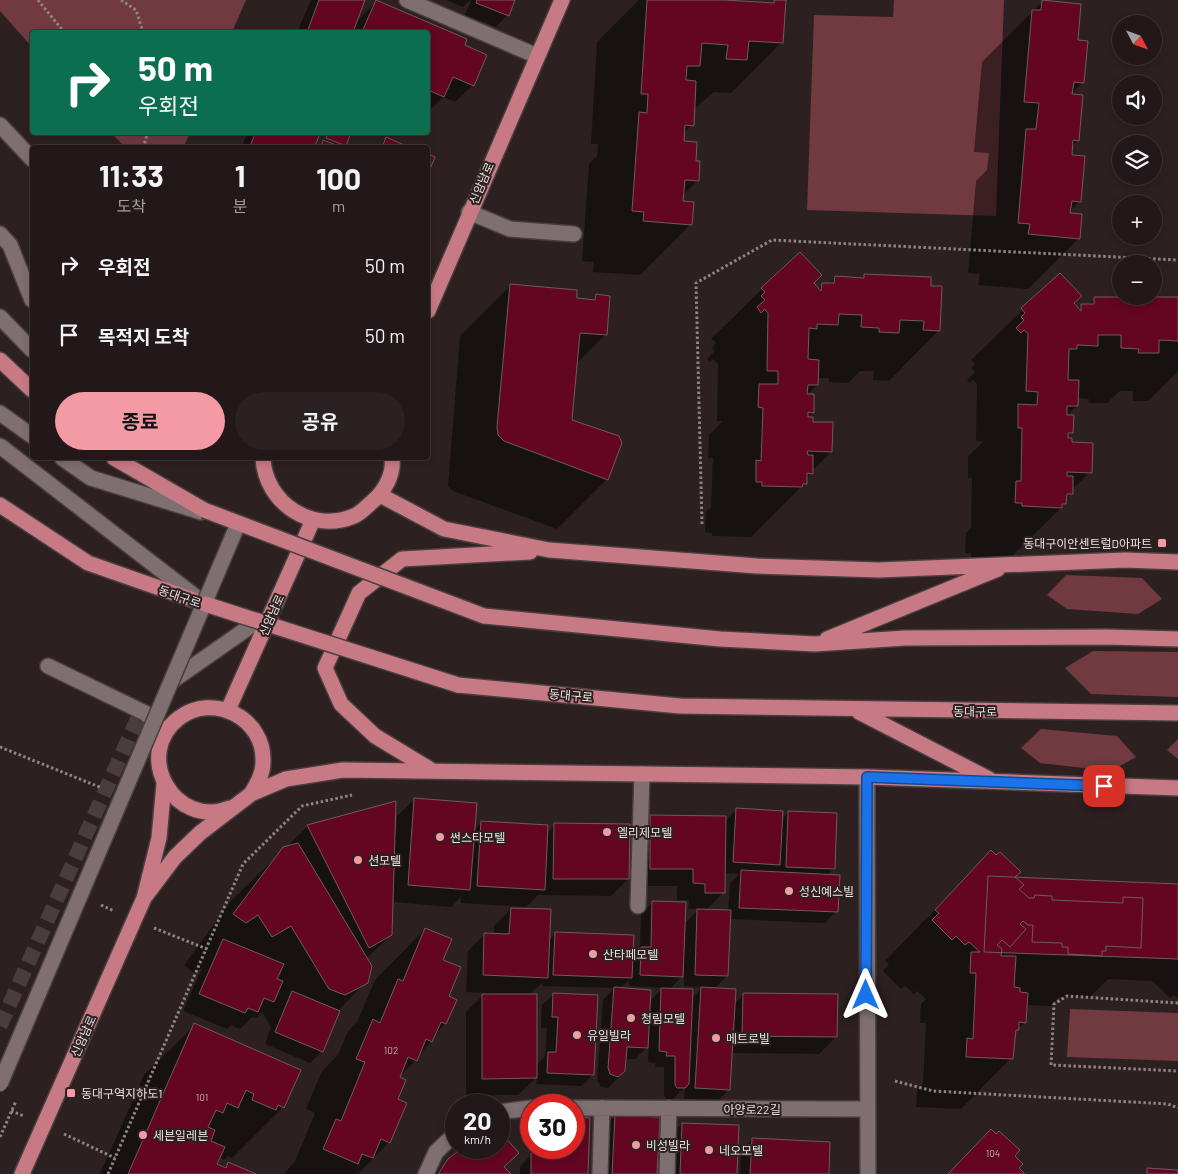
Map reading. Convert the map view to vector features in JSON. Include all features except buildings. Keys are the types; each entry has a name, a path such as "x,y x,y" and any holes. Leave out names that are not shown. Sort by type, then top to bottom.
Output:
{"main road":[{"name":"신암남로","path":"430,306 562,0"},
{"path":"0,360 30,388"},
{"path":"117,460 204,510 484,616 720,639 815,644 904,638 1107,637 1178,639"},
{"path":"264,460 267,480 278,498 293,512 313,520 334,522 356,516 380,495 386,485 392,460"},
{"path":"380,495 444,529 549,550 757,566 878,570 1124,560 1178,562"},
{"name":"동대구로","path":"0,505 88,563 205,604 458,684 680,706 855,710 1178,713"},
{"name":"신암남로","path":"228,710 313,520"},
{"path":"433,771 375,736 341,704 325,668 359,593 402,559 549,550"},
{"path":"815,644 1009,565"},
{"path":"238,805 223,811 206,812 190,808 174,798 164,784 159,767 159,749 166,732 178,719 193,710 211,708 228,710 243,718 255,730 262,746 262,771 260,779 251,794"},
{"path":"855,710 993,782"},
{"path":"144,898 175,857 200,833 251,794 286,778 343,770 867,777 1178,788"},
{"path":"144,898 159,838 164,784"},
{"name":"신암남로","path":"22,1174 144,898"}],"street":[{"path":"407,0 537,56"},
{"path":"0,125 30,158"},
{"path":"469,212 510,229 574,234"},
{"path":"0,234 10,245 30,295"},
{"path":"0,317 30,348"},
{"path":"0,413 30,435"},
{"path":"0,446 205,604"},
{"path":"0,1084 238,524 91,478 65,460"},
{"path":"172,681 258,621"},
{"path":"48,666 145,713 166,732"},
{"path":"638,906 642,774"},
{"path":"867,777 866,1109 868,1174"},
{"name":"아양로22길","path":"585,1108 866,1109"},
{"path":"600,1174 602,1108"},
{"path":"667,1174 669,1108"},
{"path":"426,1174 436,1152 445,1143"}],"path":[{"path":"38,0 62,30"},
{"path":"121,0 136,10 142,30"},
{"path":"702,524 696,283 772,240 1178,260"},
{"path":"0,747 111,791"},
{"path":"108,1174 243,864 302,806 356,794"},
{"path":"1178,1003 1067,996 1054,1004 1050,1065 1178,1071"},
{"path":"895,1081 934,1091 1168,1104 1178,1108"}],"shaded area":[{"path":"0,0 246,0 233,30 30,30 30,45 0,11"},
{"path":"894,0 1004,0 996,216 807,210 814,15 893,17"},
{"path":"113,135 189,135 184,145 123,145"},
{"path":"1066,575 1142,578 1162,599 1138,614 1067,609 1047,595"},
{"path":"1093,651 1178,652 1178,697 1091,694 1065,668"},
{"path":"1041,729 1117,736 1136,757 1111,771 1040,763 1021,748"},
{"path":"1178,739 1178,759 1167,750"},
{"path":"1070,1009 1178,1013 1178,1061 1067,1057"}],"tunnel":[{"path":"0,1026 137,720 164,731"}],"place":[{"name":"동대구이안센트럴D아파트","path":"1162,543"},
{"name":"엘리제모텔","path":"607,832"},
{"name":"썬스타모텔","path":"440,837"},
{"name":"션모텔","path":"358,860"},
{"name":"성신예스빌","path":"789,891"},
{"name":"산타페모텔","path":"593,954"},
{"name":"청림모텔","path":"631,1018"},
{"name":"유일빌라","path":"577,1035"},
{"name":"메트로빌","path":"716,1038"},
{"name":"동대구역지하도1","path":"71,1093"},
{"name":"세븐일레븐","path":"143,1135"},
{"name":"비성빌라","path":"636,1145"},
{"name":"네오모텔","path":"709,1150"}],"route":[{"path":"866,995 867,777 1104,786"}]}
